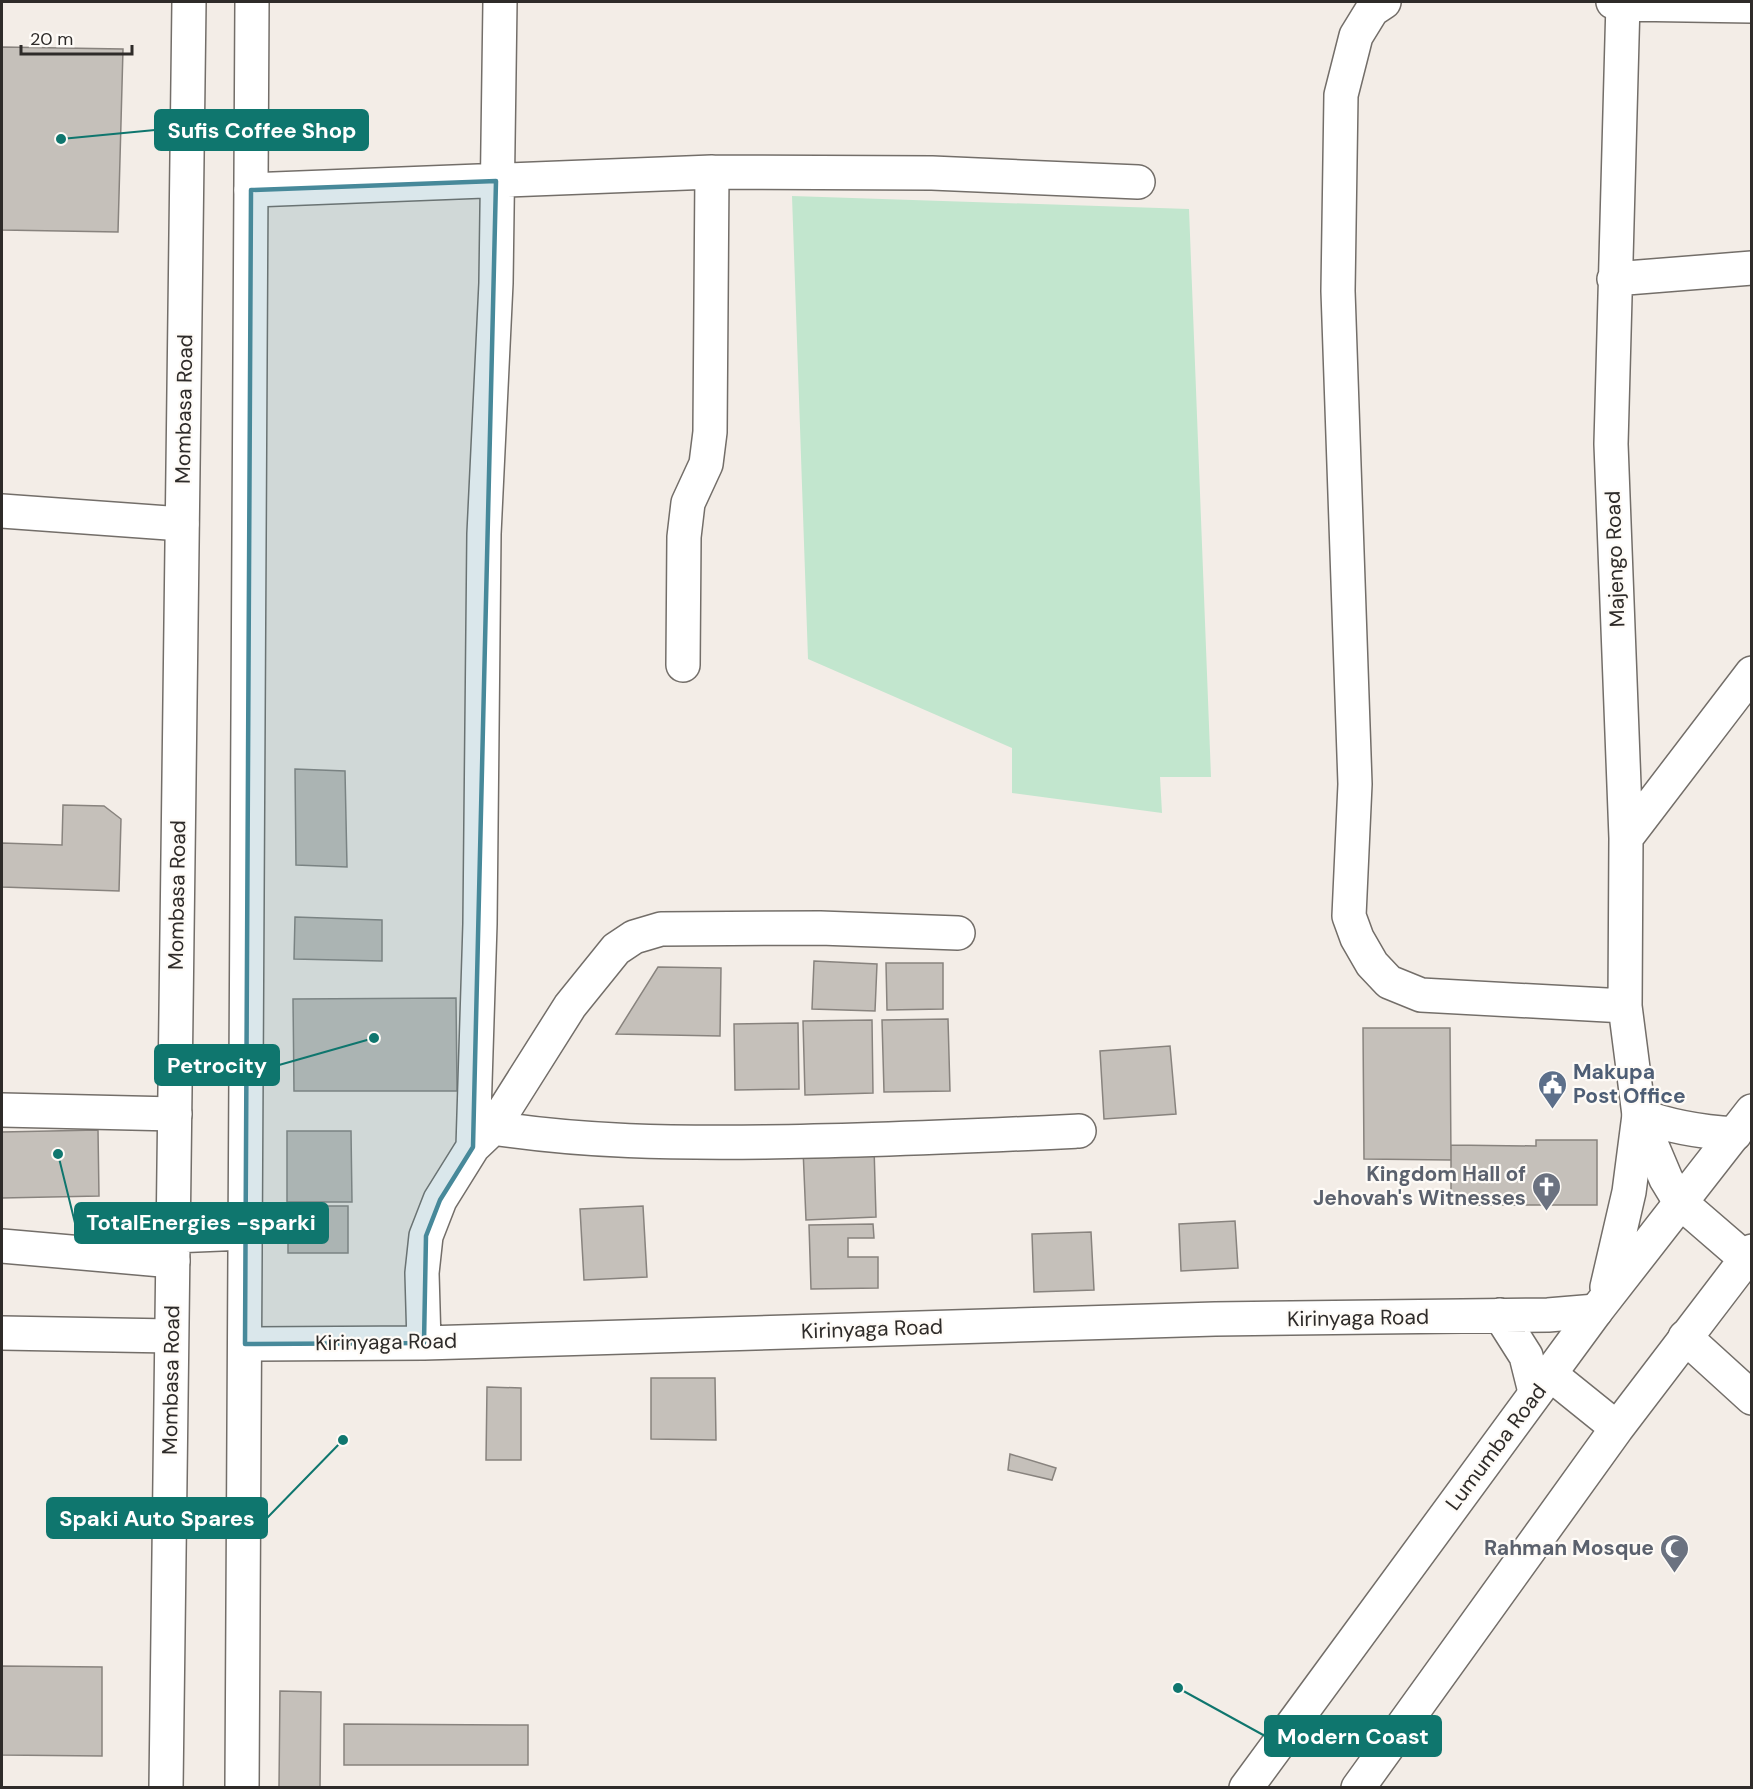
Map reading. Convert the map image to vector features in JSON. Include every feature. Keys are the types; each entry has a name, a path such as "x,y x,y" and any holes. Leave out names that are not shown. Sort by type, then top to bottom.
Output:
{"main road":[{"name":"Mombasa Road","path":"166,1788 189,2"},
{"path":"242,1788 252,2"},
{"path":"483,1138 480,924 484,534 496,283 500,2"},
{"path":"1384,2 1372,10 1356,36 1341,95 1338,291 1355,784 1349,916 1357,938 1372,964 1389,982 1421,995 1625,1006"},
{"path":"1620,2 1752,6"},
{"name":"Majengo Road","path":"1620,2 1611,444 1626,838 1625,1006 1639,1115 1666,1179 1680,1202 1749,1255"},
{"path":"251,190 712,172 932,173 1138,182"},
{"path":"683,665 684,537 688,504 706,464 710,432 712,172"},
{"path":"1614,279 1752,268"},
{"path":"2,511 182,524"},
{"path":"1626,838 1752,673"},
{"path":"424,1343 422,1273 426,1236 440,1200 570,1006 616,949 634,937 661,929 820,928 958,933"},
{"path":"2,1110 175,1114"},
{"path":"1599,1307 1623,1223 1639,1115 1663,1124 1700,1132 1743,1122"},
{"name":"Lumumba Road","path":"1246,1788 1599,1307 1743,1122"},
{"path":"483,1138 559,1138 657,1143 858,1141 1079,1131"},
{"path":"2,1246 173,1249 245,1233"},
{"path":"1358,1788 1617,1428 1749,1255"},
{"name":"Kirinyaga Road","path":"245,1344 424,1343 1203,1320 1548,1315 1599,1307"},
{"path":"1500,1315 1543,1383 1617,1428"},
{"path":"2,1333 171,1336"},
{"path":"1685,1337 1752,1398"}],"highlighted area":[{"path":"496,181 473,1147 440,1200 426,1236 424,1343 245,1344 251,190"}],"green space":[{"path":"792,196 1189,209 1211,777 1160,777 1162,813 1012,793 1012,748 808,659"}],"building":[{"path":"2,47 123,49 118,232 2,230"},
{"path":"295,769 345,771 347,867 296,865"},
{"path":"63,805 104,806 121,819 119,891 2,887 2,843 62,845"},
{"path":"295,917 382,920 382,961 294,959"},
{"path":"814,961 877,964 875,1011 812,1009"},
{"path":"886,963 943,963 943,1009 887,1010"},
{"path":"658,967 721,968 720,1036 616,1034"},
{"path":"456,998 457,1091 294,1091 293,999"},
{"path":"948,1019 950,1091 884,1092 882,1020"},
{"path":"872,1020 873,1093 805,1095 803,1021"},
{"path":"798,1023 799,1089 735,1090 734,1024"},
{"path":"1363,1028 1450,1028 1451,1160 1364,1159"},
{"path":"1170,1046 1176,1114 1104,1119 1100,1051"},
{"path":"98,1130 99,1196 2,1198 2,1132"},
{"path":"287,1131 351,1131 352,1202 287,1202"},
{"path":"1536,1140 1597,1140 1597,1205 1451,1205 1451,1145 1536,1146"},
{"path":"874,1147 876,1217 806,1220 803,1149"},
{"path":"288,1206 348,1206 348,1253 288,1253"},
{"path":"643,1206 647,1277 584,1280 580,1209"},
{"path":"1235,1221 1238,1268 1181,1271 1179,1224"},
{"path":"873,1224 874,1238 848,1238 848,1257 878,1257 878,1288 811,1289 809,1225"},
{"path":"1091,1232 1094,1290 1034,1292 1032,1234"},
{"path":"651,1378 715,1378 716,1440 651,1439"},
{"path":"487,1387 521,1388 521,1460 486,1460"},
{"path":"1010,1454 1056,1468 1052,1480 1008,1470"},
{"path":"2,1666 102,1667 102,1756 2,1755"},
{"path":"280,1691 321,1692 320,1788 279,1787"},
{"path":"344,1724 528,1725 528,1765 344,1765"}],"place":[{"name":"Sufis Coffee Shop","path":"61,139"},
{"name":"Petrocity","path":"374,1038"},
{"name":"Makupa Post Office","path":"1552,1110"},
{"name":"TotalEnergies -sparki","path":"58,1154"},
{"name":"Kingdom Hall of Jehovah's Witnesses","path":"1547,1212"},
{"name":"Spaki Auto Spares","path":"343,1440"},
{"name":"Rahman Mosque","path":"1675,1574"},
{"name":"Modern Coast","path":"1178,1688"}]}
